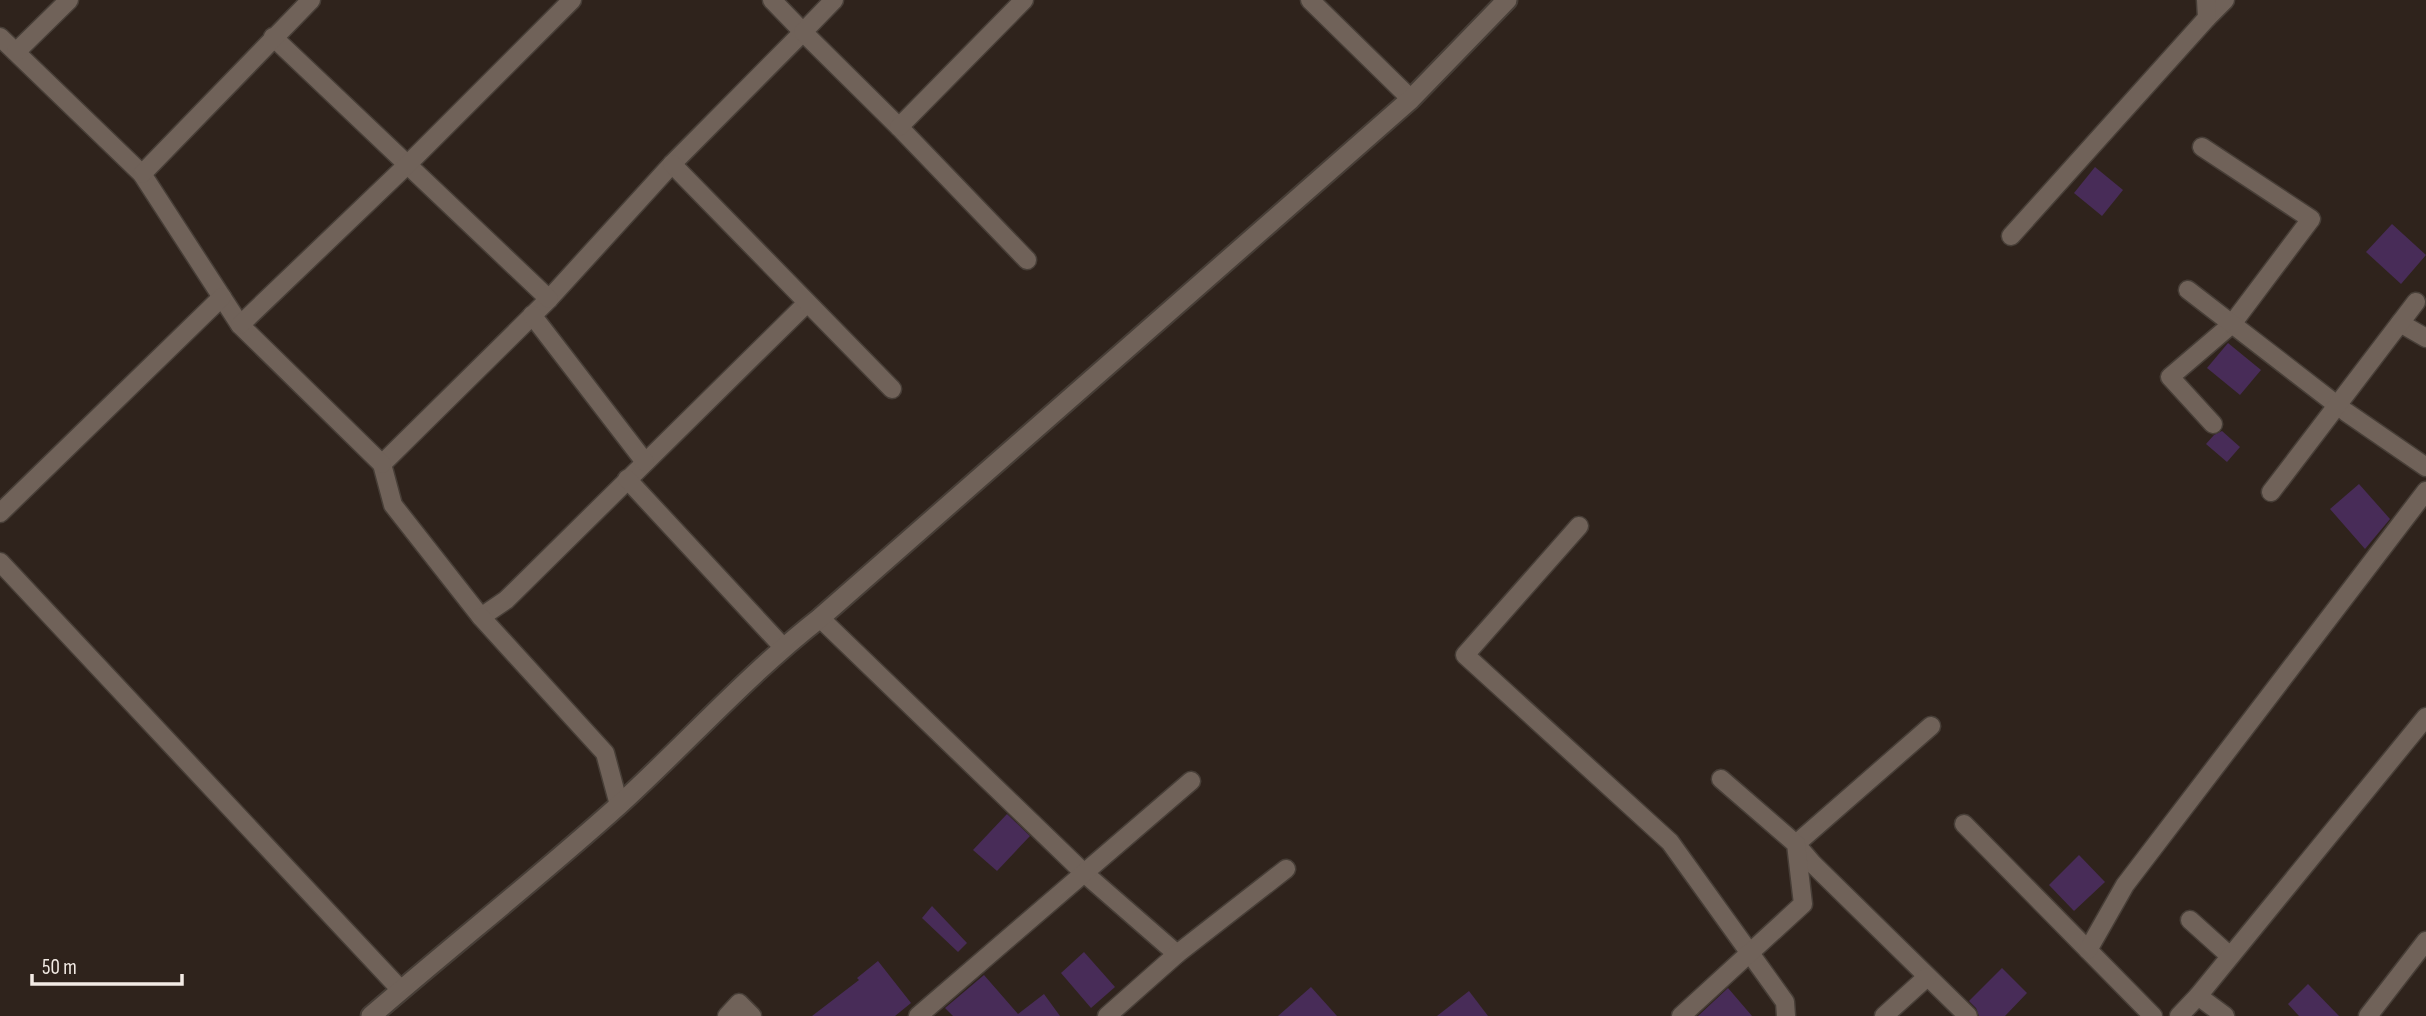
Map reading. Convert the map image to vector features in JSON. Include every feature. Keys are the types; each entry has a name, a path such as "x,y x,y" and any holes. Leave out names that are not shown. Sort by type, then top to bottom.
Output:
{"street":[{"path":"16,52 69,0"},
{"path":"142,174 311,0"},
{"path":"240,325 407,165 572,0"},
{"path":"772,0 1027,260"},
{"path":"382,464 549,299 672,164 834,0"},
{"path":"899,127 1024,0"},
{"path":"1310,0 1411,99"},
{"path":"371,1016 519,893 619,804 783,647 820,618 1411,99 1507,0"},
{"path":"2011,236 2207,9 2225,0"},
{"path":"0,37 142,174 240,325 382,464 393,505 481,617 605,754 619,804"},
{"path":"273,37 549,299"},
{"path":"2202,147 2311,219 2232,324 2170,377 2213,424"},
{"path":"672,164 892,389"},
{"path":"2188,290 2337,405 2426,467"},
{"path":"0,513 222,297"},
{"path":"2271,492 2416,302"},
{"path":"481,617 506,600 807,303"},
{"path":"532,315 645,461"},
{"path":"2400,323 2426,338"},
{"path":"627,479 783,647"},
{"path":"2088,950 2125,885 2426,491"},
{"path":"1580,526 1465,654 1670,842 1785,1002 1786,1016"},
{"path":"0,562 401,990"},
{"path":"820,618 1083,872 1177,954"},
{"path":"2179,1016 2426,718"},
{"path":"1796,844 1931,726"},
{"path":"1721,779 1796,844 1968,1016"},
{"path":"927,1013 1083,872 1191,780"},
{"path":"1964,824 2153,1016"},
{"path":"1681,1016 1803,904 1796,844"},
{"path":"1107,1016 1177,954 1286,870"},
{"path":"2190,920 2230,956"},
{"path":"2368,1016 2426,941"},
{"path":"1884,1016 1927,977"},
{"path":"2198,996 2225,1016"},
{"path":"727,1016 738,1003 752,1016"}],"building":[{"path":"2095,167 2123,190 2102,216 2074,193"},
{"path":"2392,224 2426,255 2401,284 2366,252"},
{"path":"2228,343 2261,370 2240,395 2207,368"},
{"path":"2222,431 2240,447 2227,462 2206,444"},
{"path":"2359,484 2390,519 2365,549 2330,509"},
{"path":"1007,814 1030,836 997,871 973,850"},
{"path":"2079,855 2105,882 2074,911 2049,885"},
{"path":"932,906 967,943 958,952 922,918"},
{"path":"1084,952 1115,987 1091,1008 1061,973"},
{"path":"878,961 911,1003 895,1016 812,1016 859,980 857,978"},
{"path":"2002,968 2027,993 2005,1016 1979,1016 1969,1001"},
{"path":"984,975 1018,1014 1044,994 1060,1016 953,1016 945,1008"},
{"path":"2308,984 2339,1016 2299,1016 2288,1004"},
{"path":"1311,987 1337,1016 1278,1016"},
{"path":"1728,988 1752,1016 1698,1016"},
{"path":"1469,991 1488,1016 1437,1016"}]}
